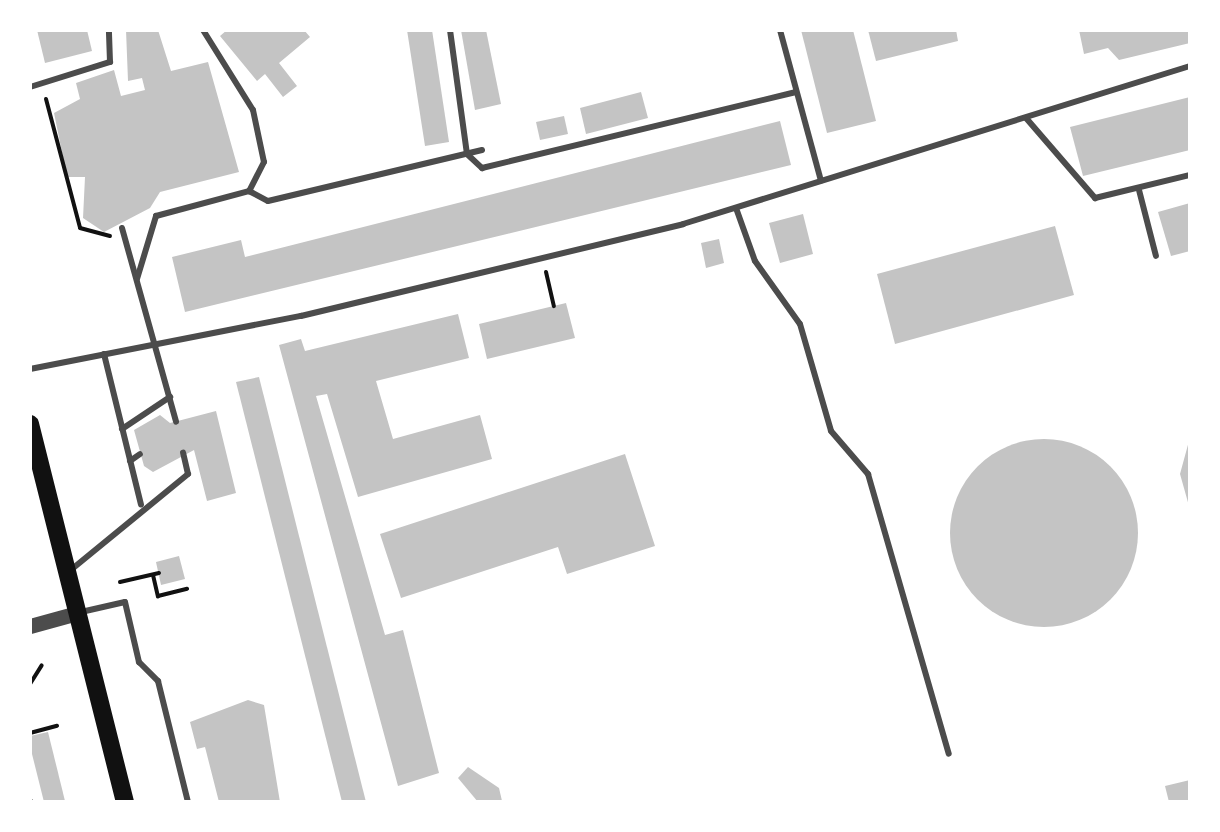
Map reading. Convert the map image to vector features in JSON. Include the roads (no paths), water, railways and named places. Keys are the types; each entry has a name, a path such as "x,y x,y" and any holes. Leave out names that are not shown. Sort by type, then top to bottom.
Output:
{"main road":[{"path":"30,424 124,802"}],"street":[{"path":"30,626 77,613"}],"lane":[{"path":"30,87 110,62 109,30"},
{"path":"203,30 253,110 264,162 249,191"},
{"path":"450,30 468,154 482,168 795,92"},
{"path":"780,30 821,182"},
{"path":"30,369 542,258 736,208 1026,118 1035,108 1190,66"},
{"path":"1026,118 1094,198 1190,175"},
{"path":"137,278 156,216 249,191 268,201 482,150"},
{"path":"1138,190 1156,256"},
{"path":"736,208 755,261 800,324 830,431 868,474 949,754"},
{"path":"123,230 176,422"},
{"path":"104,354 141,505"},
{"path":"122,429 170,398"},
{"path":"67,573 141,505 188,474 183,453"},
{"path":"130,461 140,454"},
{"path":"77,613 125,602 139,662 158,681 188,802"}]}
